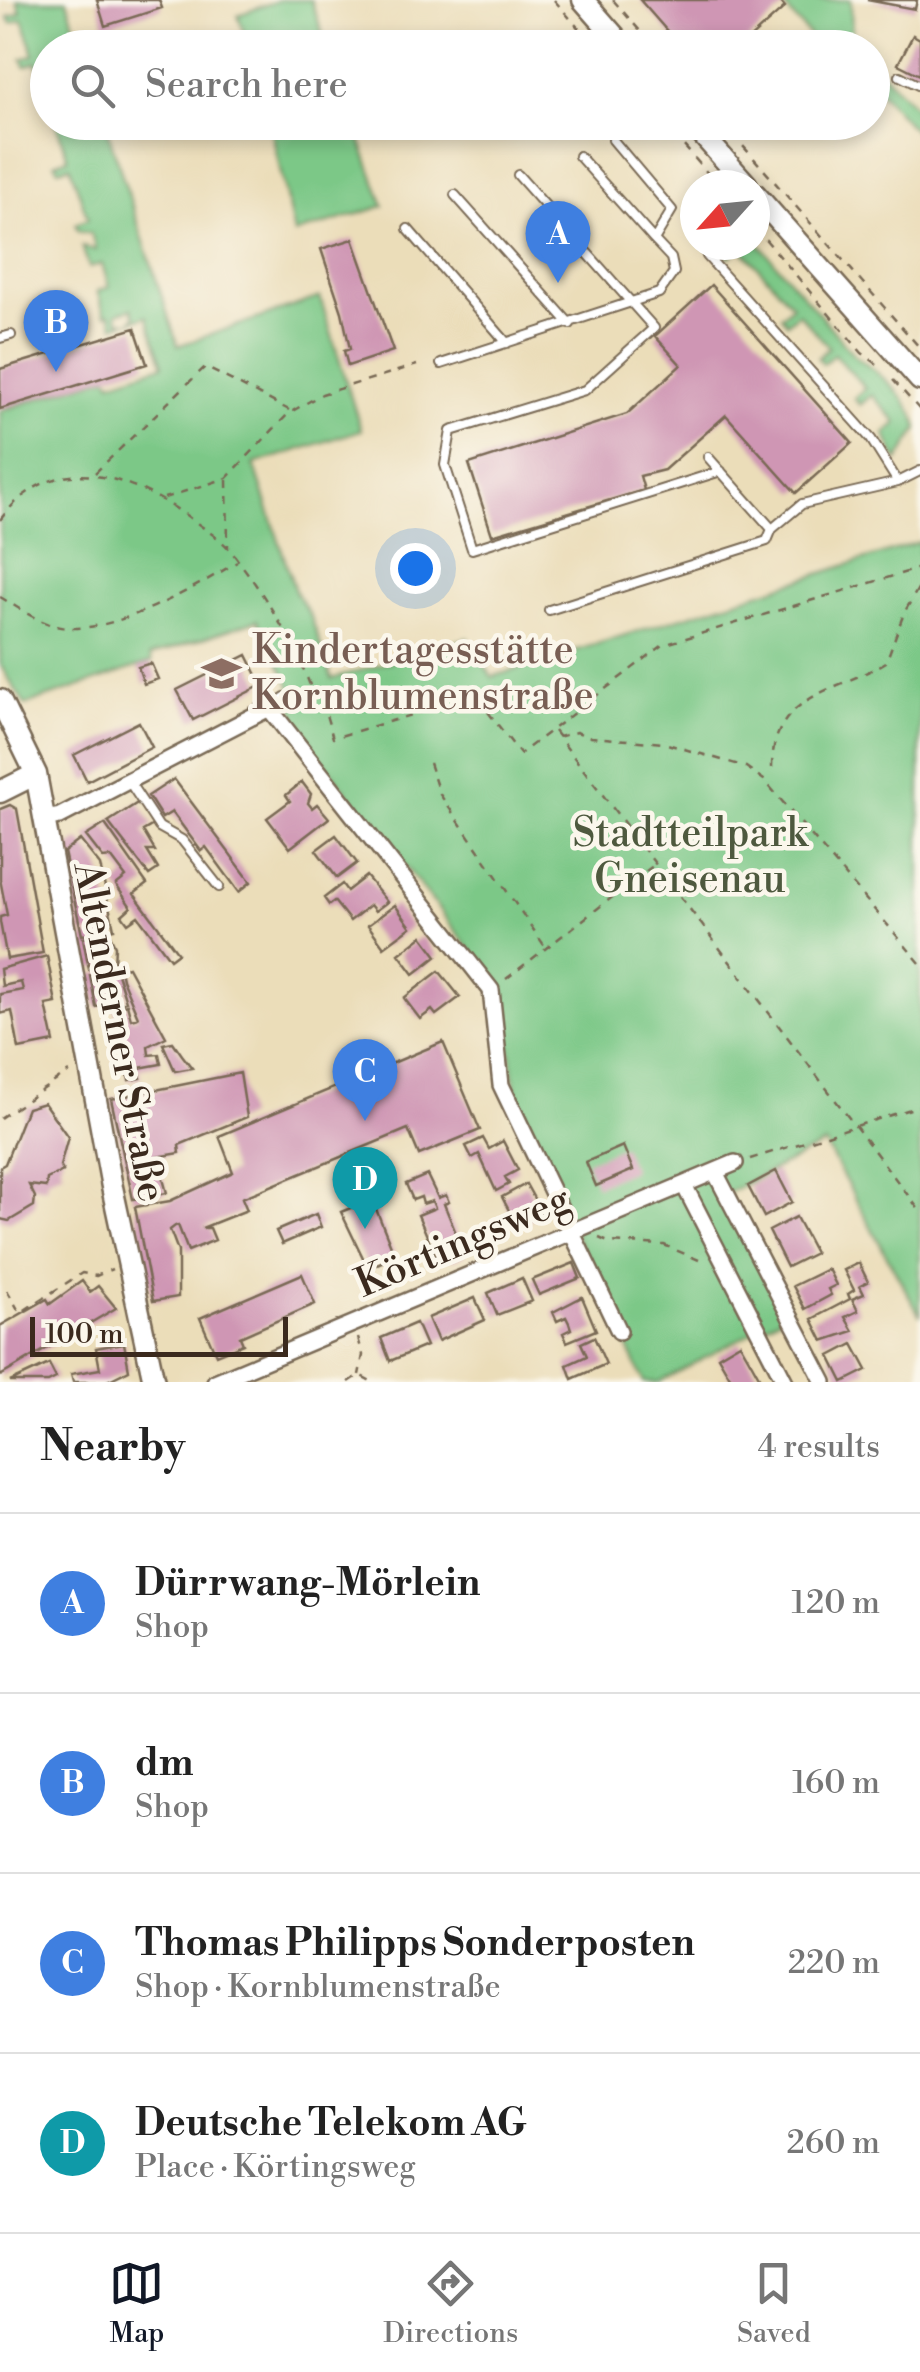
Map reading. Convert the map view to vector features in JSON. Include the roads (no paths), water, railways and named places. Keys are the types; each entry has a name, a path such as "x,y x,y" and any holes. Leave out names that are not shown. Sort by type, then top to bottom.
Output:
{"main road":[{"path":"583,0 609,30"},
{"path":"707,140 734,170"},
{"path":"770,211 920,380"},
{"name":"Altenderner Straße","path":"0,700 36,774 88,1062 154,1382"},
{"path":"0,792 36,774"}],"street":[{"path":"45,819 60,816 268,708 491,990 501,1085 619,1331"},
{"name":"Körtingsweg","path":"216,1382 735,1163"},
{"path":"716,1172 824,1382"},
{"path":"684,1186 785,1382"}],"lane":[{"path":"900,76 920,86"},
{"path":"613,140 672,210 654,240"},
{"path":"441,364 632,305 660,293 674,272 671,258 579,156"},
{"path":"518,175 654,328 586,390 451,431 445,465 472,549 721,472"},
{"path":"456,194 570,324"},
{"path":"408,230 507,343"},
{"path":"711,260 871,438 898,482"},
{"path":"0,338 11,335"},
{"path":"708,457 772,528"},
{"path":"550,610 767,542 772,528 802,504 898,482 920,472"},
{"path":"268,708 285,696"},
{"path":"128,780 159,827 182,840 218,887"}],"place":[{"name":"Dürrwang-Mörlein","path":"558,283"},
{"name":"dm","path":"56,372"},
{"name":"Kindertagesstätte Kornblumenstraße","path":"222,674"},
{"name":"Thomas Philipps Sonderposten","path":"365,1121"},
{"name":"Deutsche Telekom AG","path":"365,1229"}],"park label":[{"name":"Stadtteilpark Gneisenau","path":"690,857"}]}
